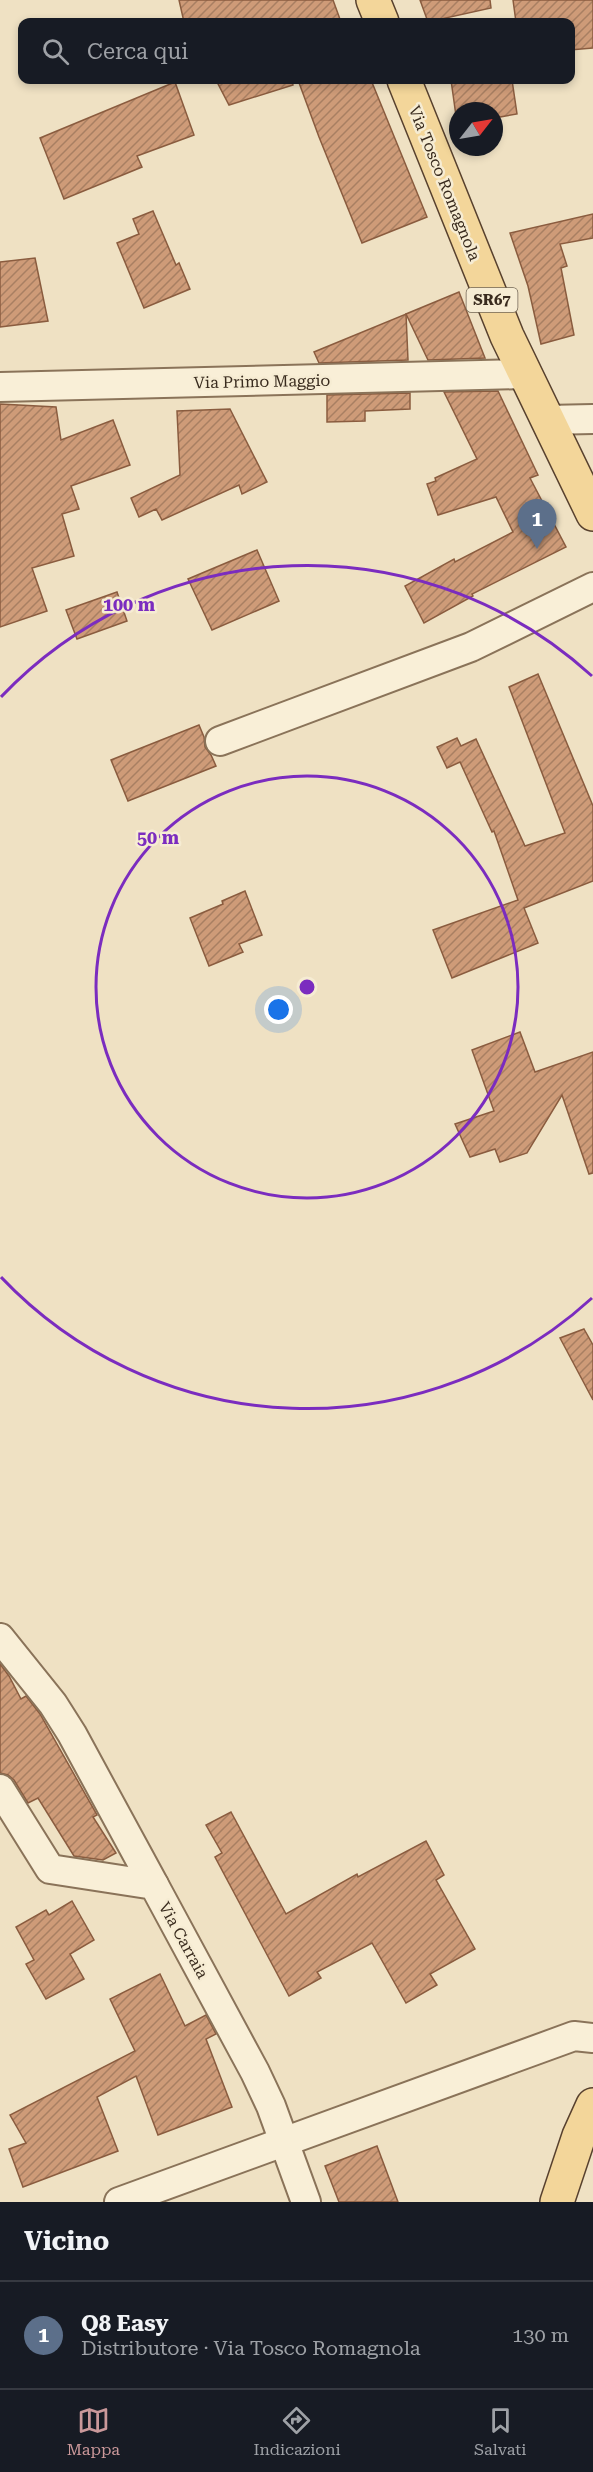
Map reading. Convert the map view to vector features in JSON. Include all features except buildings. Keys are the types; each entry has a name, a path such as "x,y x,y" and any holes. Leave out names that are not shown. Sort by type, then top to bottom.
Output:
{"main road":[{"path":"373,0 380,18"},
{"name":"Via Tosco Romagnola","path":"406,84 462,229 524,374 593,514"},
{"path":"557,2202 579,2136 593,2105"}],"street":[{"name":"Via Primo Maggio","path":"0,387 524,374"},
{"path":"546,420 593,419"},
{"path":"220,741 471,646 593,587"},
{"path":"0,1638 53,1704 72,1734 154,1886"},
{"name":"Via Carraia","path":"0,1789 50,1869 154,1886 255,2072 285,2141 306,2202"},
{"path":"119,2202 574,2036 593,2038"}],"place":[{"name":"Q8 Easy","path":"537,549"}]}
